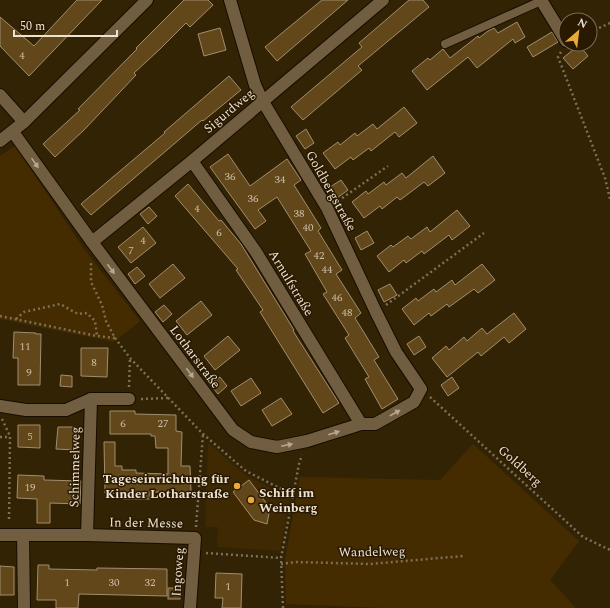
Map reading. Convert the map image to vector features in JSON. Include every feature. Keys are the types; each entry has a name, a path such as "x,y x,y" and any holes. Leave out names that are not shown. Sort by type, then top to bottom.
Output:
{"street":[{"path":"0,141 24,122 148,0"},
{"name":"Goldbergstraße","path":"230,0 255,85 262,100 327,208 396,352 421,389"},
{"name":"Sigurdweg","path":"92,242 192,161 262,100 383,0"},
{"path":"541,0 558,34"},
{"path":"0,95 24,122"},
{"name":"Lotharstraße","path":"13,132 92,242 233,430 251,442 277,447 307,441 361,424 374,424 414,402 421,389"},
{"name":"Arnulfstraße","path":"192,161 256,252 361,424"},
{"name":"Schimmelweg","path":"87,535 91,399"},
{"name":"Schimmelweg","path":"0,406 26,410 66,410 91,399 129,399"},
{"name":"In der Messe","path":"4,535 87,535 195,538"},
{"path":"23,536 24,608"},
{"name":"Ingoweg","path":"190,608 195,538"}],"lane":[{"path":"445,44 541,0"}],"path":[{"path":"598,28 610,23"},
{"path":"561,52 558,57 605,178 610,199"},
{"path":"327,208 388,166"},
{"path":"376,312 484,233"},
{"path":"92,242 91,282 102,305 106,321 115,338 130,358 203,434 246,471 293,495"},
{"path":"16,319 24,312 60,304 78,314 87,313 95,321 96,336"},
{"path":"0,316 96,336 115,338"},
{"path":"130,358 129,399 169,398"},
{"name":"Goldberg","path":"421,389 583,537 610,550"},
{"path":"0,413 10,437 4,535"},
{"path":"195,538 203,434"},
{"path":"0,437 10,437"},
{"path":"283,608 281,558 299,464 307,441"},
{"name":"In der Messe","path":"195,538 202,553 281,558"},
{"name":"Wandelweg","path":"282,564 296,562 370,564 463,556"}],"shaded area":[{"path":"15,146 84,249 140,321 114,342 0,319 0,156"},
{"name":"Tageseinrichtung für Kinder Lotharstraße","path":"208,443 244,474 290,498 280,551 217,547 218,527 205,527"},
{"path":"473,444 579,541 550,580 576,608 384,608 286,604 285,559 300,477 440,480"}],"building":[{"path":"77,0 102,0 29,76 0,46 0,17 34,46"},
{"path":"184,0 208,0 213,5 190,27 186,23 134,73 136,75 84,130 55,157 43,144 80,110 78,109"},
{"path":"322,0 348,0 277,61 265,47"},
{"path":"409,0 423,0 429,7 358,66 362,70 303,120 291,107 362,47 359,43"},
{"path":"517,22 525,37 515,43 513,39 477,68 468,57 427,90 412,71 428,58 430,60 443,49 450,58 478,36 479,38 494,28 498,33"},
{"path":"220,28 226,50 204,56 198,34"},
{"path":"552,32 558,42 533,57 527,47"},
{"path":"570,52 585,52 588,56 573,69 563,58"},
{"path":"229,76 241,90 203,121 202,120 91,215 81,204 165,133 164,132"},
{"path":"404,107 417,123 399,137 395,132 371,151 369,148 353,160 351,157 335,169 323,153 338,142 340,145 355,133 357,136 373,124 377,129"},
{"path":"306,129 314,143 305,149 296,136"},
{"path":"228,154 250,186 287,159 301,180 294,185 321,228 318,231 342,270 336,274 361,313 355,318 379,357 374,360 398,399 382,409 365,379 369,377 345,338 349,335 323,294 327,292 305,254 311,251 277,197 258,210 266,221 255,229 210,167"},
{"path":"433,156 445,173 428,186 424,182 400,200 397,197 382,209 380,206 364,218 352,202 366,191 368,194 384,182 386,185 402,173 406,178"},
{"path":"341,180 348,190 337,198 330,187"},
{"path":"188,184 219,221 221,220 241,244 294,330 293,331 339,403 323,413 260,312 263,310 236,270 238,269 175,196"},
{"path":"149,207 157,216 148,224 140,214"},
{"path":"457,210 470,226 452,240 449,235 424,254 422,251 406,263 404,260 389,272 377,256 391,245 393,247 408,236 411,239 427,227 430,232"},
{"path":"143,227 156,243 131,263 118,247"},
{"path":"367,231 374,243 361,250 355,238"},
{"path":"173,264 185,278 160,298 149,284"},
{"path":"482,264 495,280 478,293 474,289 449,307 447,304 431,316 429,313 414,325 402,309 416,298 418,301 434,289 436,292 452,280 455,285"},
{"path":"137,267 145,276 135,284 128,274"},
{"path":"390,284 397,295 384,302 378,290"},
{"path":"201,301 212,315 187,335 176,321"},
{"path":"164,305 172,314 163,322 155,312"},
{"path":"514,313 526,329 509,343 504,337 481,356 478,352 447,377 432,358 446,346 449,350 464,337 467,341 482,328 487,334"},
{"path":"14,332 41,334 40,385 18,385 18,358 13,358"},
{"path":"228,336 240,350 215,370 204,356"},
{"path":"419,336 426,347 414,355 407,344"},
{"path":"81,348 108,348 107,377 81,376"},
{"path":"61,375 72,376 72,387 60,386"},
{"path":"220,377 227,386 218,394 210,384"},
{"path":"452,377 459,388 448,396 441,385"},
{"path":"251,378 261,393 241,406 231,391"},
{"path":"281,398 292,414 272,426 262,410"},
{"path":"110,411 135,411 135,414 176,415 176,431 182,432 181,466 190,466 191,492 150,492 150,499 123,499 123,493 105,493 104,442 115,442 115,466 122,466 122,470 136,470 136,473 168,474 168,448 156,448 155,436 151,436 151,434 110,434"},
{"path":"18,425 40,425 40,448 18,447"},
{"path":"58,427 76,427 76,450 56,449"},
{"path":"18,475 44,476 44,480 81,481 80,504 50,503 50,523 37,523 37,499 17,498"},
{"name":"Schiff im Weinberg","path":"249,480 270,508 267,524 254,520 233,492"},
{"path":"38,565 49,565 49,569 167,569 167,596 79,594 78,608 56,608 56,600 37,600"},
{"path":"0,566 14,567 14,595 0,595"},
{"path":"216,573 242,574 241,608 222,608 223,598 215,598"},
{"path":"168,588 180,588 180,599 168,599"}],"place":[{"name":"Tageseinrichtung für Kinder Lotharstraße","path":"237,486"},
{"name":"Schiff im Weinberg","path":"251,500"}]}
